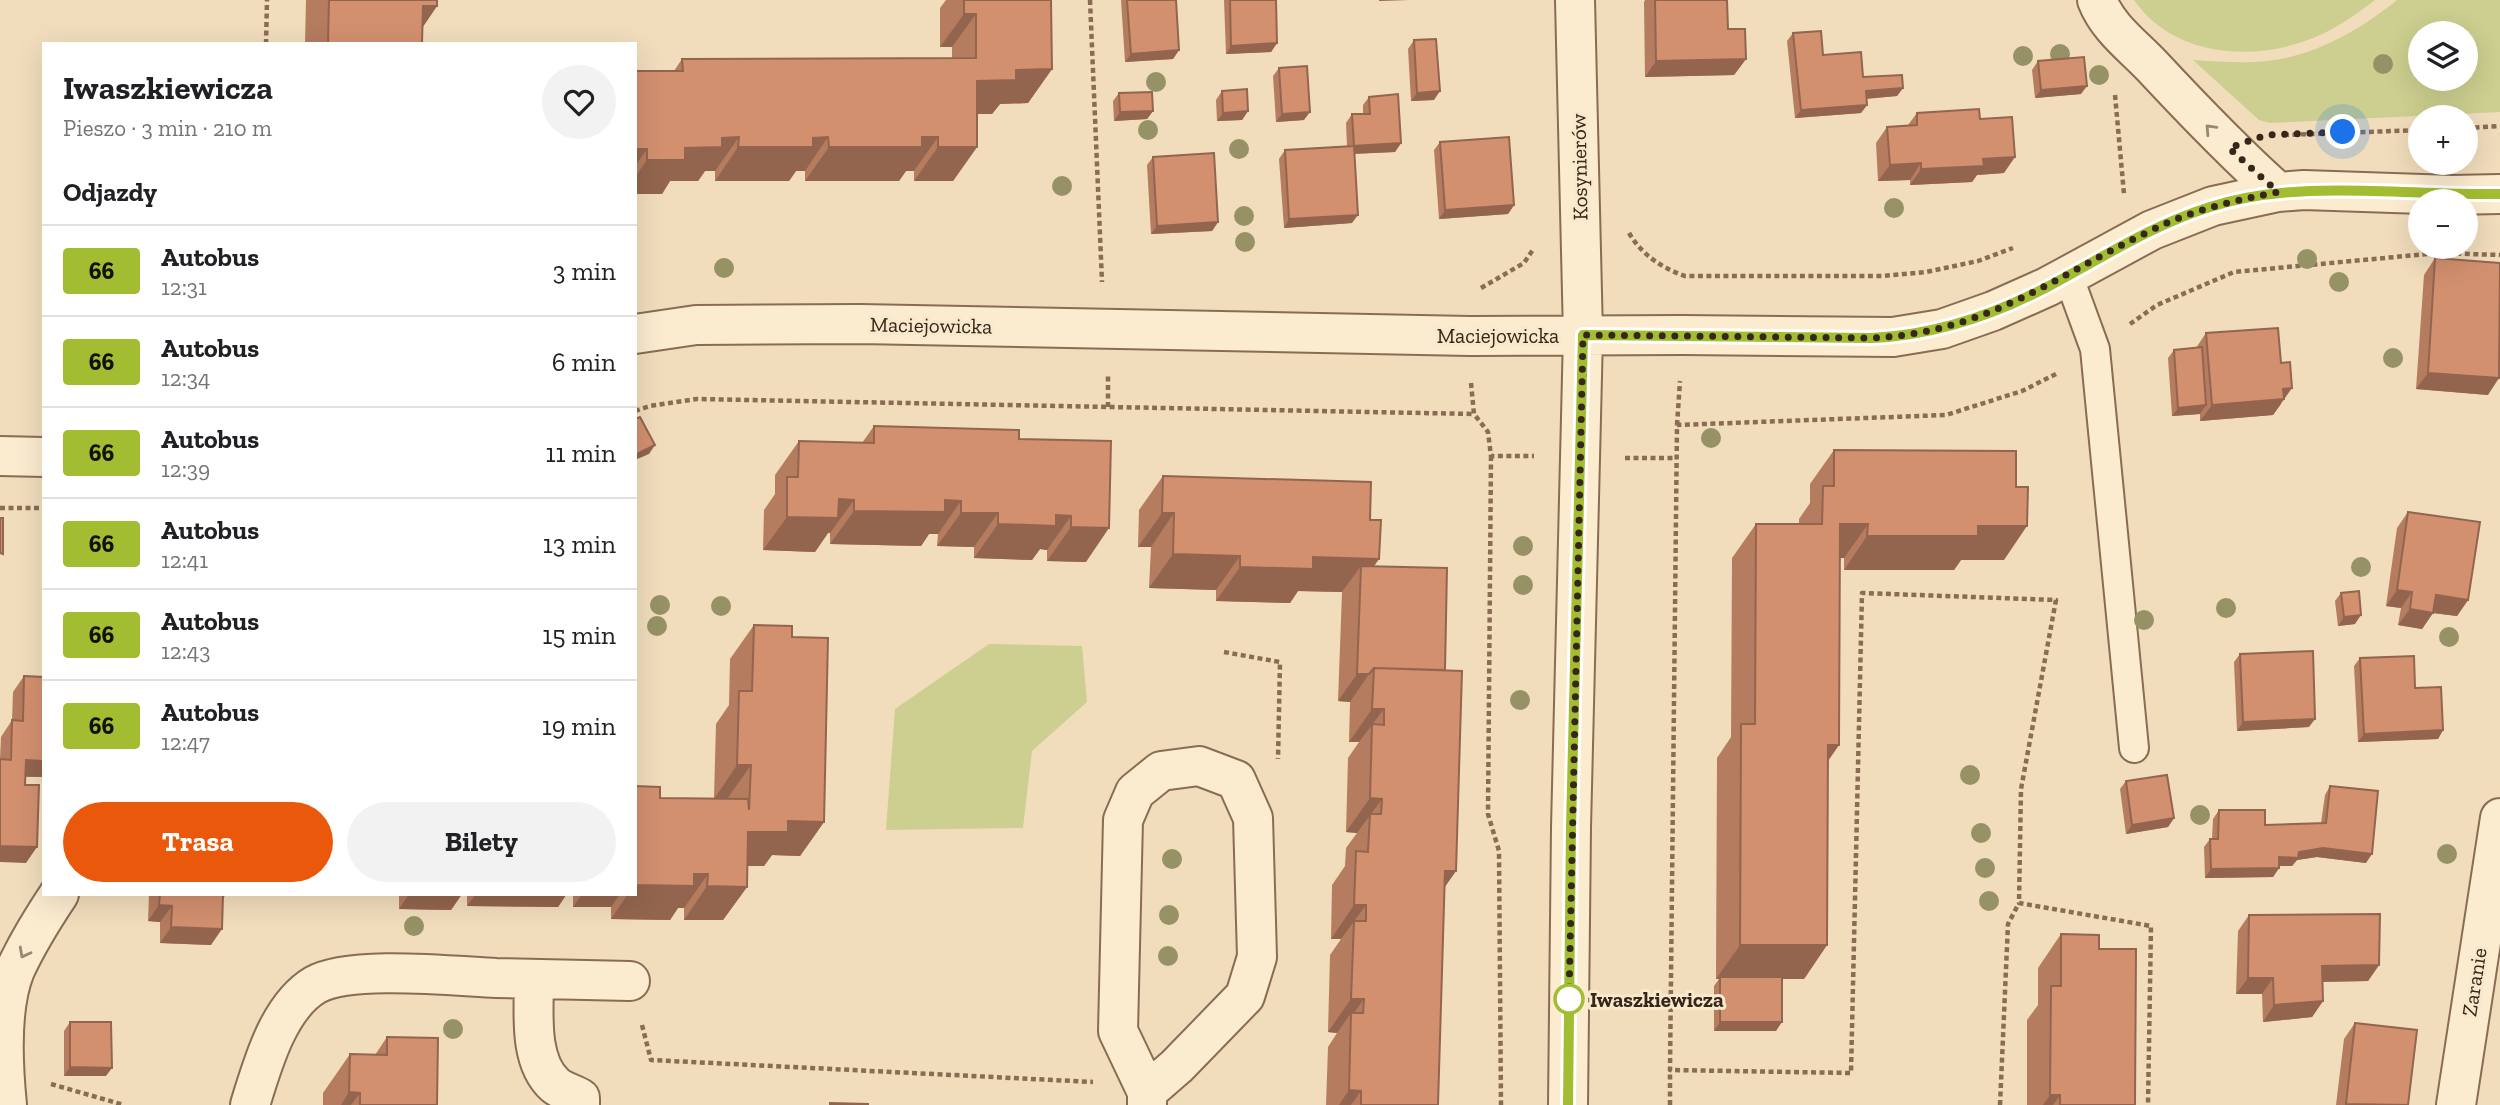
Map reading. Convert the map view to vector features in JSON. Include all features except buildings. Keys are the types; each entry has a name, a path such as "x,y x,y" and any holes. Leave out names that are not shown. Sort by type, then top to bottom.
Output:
{"street":[{"name":"Kosynierów","path":"1568,1105 1571,828 1583,335 1575,0"},
{"path":"2103,11 2229,148 2278,192"},
{"name":"Maciejowicka","path":"637,334 696,325 764,323 1456,336 1893,337 1966,322 2020,300 2152,230 2213,206 2278,192 2304,190 2500,194"},
{"path":"0,456 42,457"},
{"path":"1199,766 1236,780 1253,818 1257,957 1245,996 1147,1098 1118,1031 1122,820 1135,792 1161,771 1199,766"},
{"name":"Zaranie","path":"2456,1105 2500,818"},
{"path":"5,1087 4,1021 14,972 58,896"},
{"path":"250,1105 267,1051 288,1011 315,985 345,975 630,981"},
{"path":"534,979 533,1037 543,1067 555,1085 580,1098 580,1105"}],"lane":[{"path":"2068,275 2095,349 2134,748"}],"path":[{"path":"267,0 267,42"},
{"path":"1090,0 1103,295"},
{"path":"2103,11 2124,199 2135,193"},
{"path":"2478,127 2500,126"},
{"path":"2229,148 2266,135 2408,130"},
{"path":"1625,225 1645,253 1667,270 1685,276 1882,276 1926,272 1978,261 2014,248"},
{"path":"1480,289 1524,263 1538,241"},
{"path":"1677,425 1946,415 2022,391 2069,367 2157,305 2234,272 2438,253 2500,255"},
{"path":"1471,377 1474,414 1488,432 1491,456 1488,814 1499,851 1501,1105"},
{"path":"1670,1105 1676,458 1680,377"},
{"path":"637,410 697,399 1474,414"},
{"path":"1491,456 1542,456"},
{"path":"1612,458 1676,458"},
{"path":"0,508 42,508"},
{"path":"1670,1070 1851,1073 1861,593 2056,600 2021,789 2019,903 2008,924 2000,1105"},
{"path":"2019,903 2151,926 2148,1105"},
{"path":"630,981 651,1060 1109,1083 1147,1098"},
{"path":"5,1087 124,1105"}],"green space":[{"path":"2134,0 2375,0 2341,24 2314,38 2259,51 2235,51 2211,49 2168,32 2150,18"},
{"path":"2397,0 2500,0 2500,112 2478,113 2478,105 2408,105 2408,116 2270,123 2259,120 2193,60 2254,62 2293,56 2330,43"},
{"path":"989,644 1082,646 1087,702 1032,751 1023,828 886,830 895,709"}],"bus line":[{"name":"66","path":"1568,1105 1571,828 1583,335 1872,338 1914,334 1966,322 2020,300 2152,230 2187,214 2240,199 2304,190 2500,194"}],"place":[{"name":"Iwaszkiewicza","path":"1569,999"}],"route":[{"path":"1569,999 1583,335 1872,338 1942,329 1966,322 2048,287 2116,248 2187,214 2240,199 2278,192 2229,148 2266,135 2343,132"}]}
